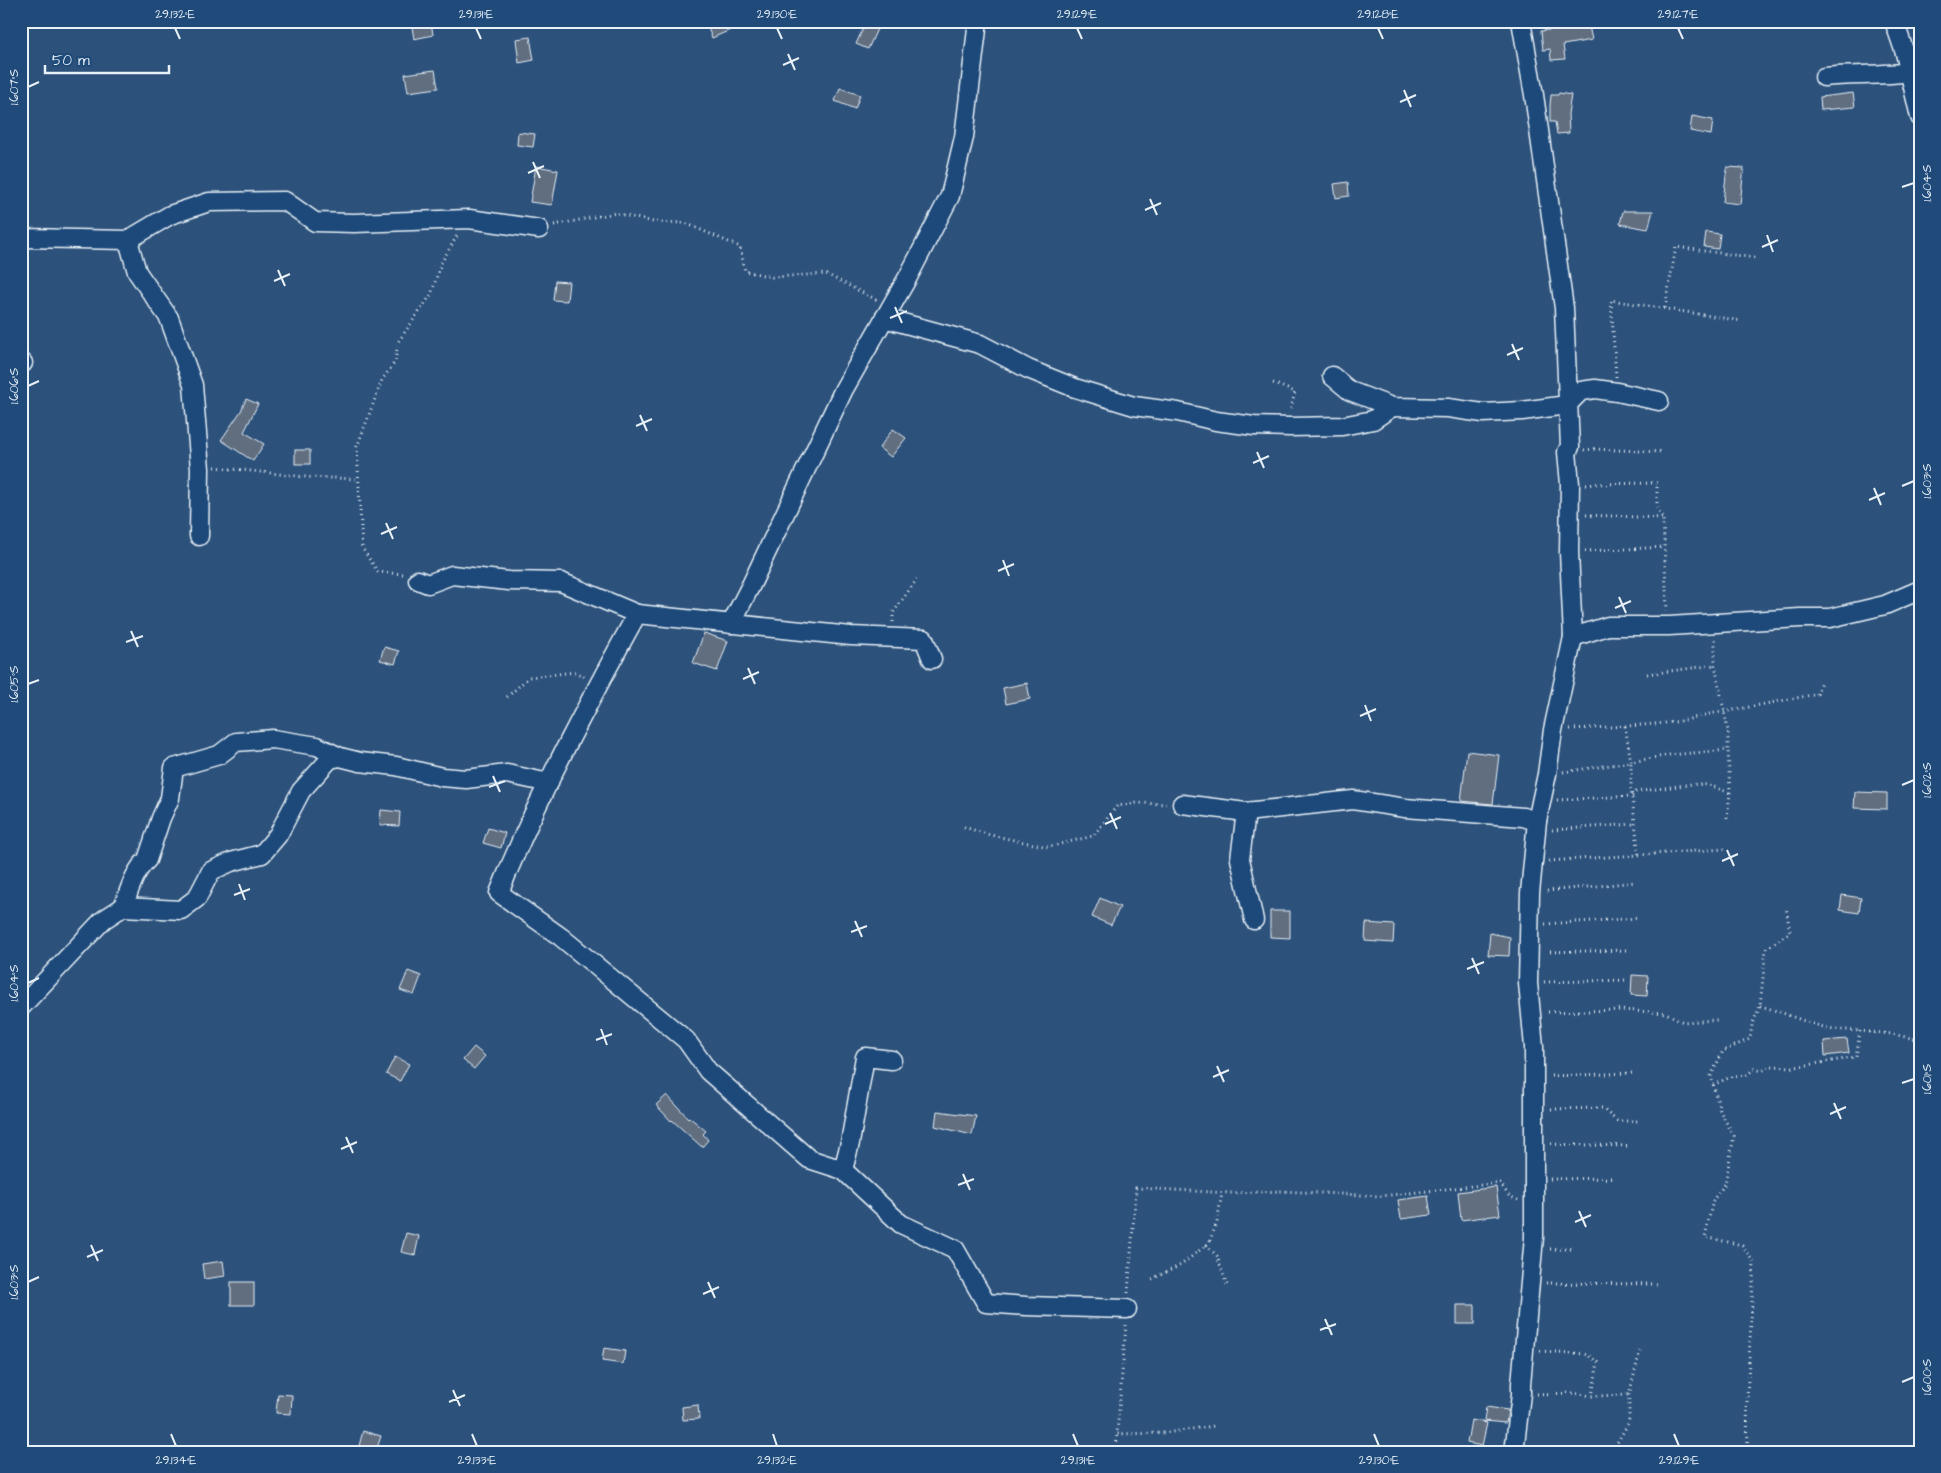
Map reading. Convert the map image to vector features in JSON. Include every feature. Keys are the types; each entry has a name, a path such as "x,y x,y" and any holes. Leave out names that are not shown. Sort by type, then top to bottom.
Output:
{"street":[{"path":"731,624 844,390 950,196 964,137 978,21"},
{"path":"1514,1452 1521,1394 1533,1250 1534,1047 1528,982 1532,862 1536,826 1547,774 1553,730 1573,637 1569,552 1571,514 1568,452 1570,447 1564,308 1534,94 1521,21"},
{"path":"1894,21 1910,72 1920,117"},
{"path":"1824,77 1851,74 1888,75 1910,72"},
{"path":"21,236 25,238 128,240 170,215 208,202 285,201 315,222 354,223 469,219 539,229"},
{"path":"128,240 136,272 169,318 193,385 200,464 199,536"},
{"path":"888,312 980,344 1028,368 1075,388 1134,406 1178,412 1216,421 1290,427 1342,426 1373,420 1392,407"},
{"path":"1332,376 1350,392 1392,407 1448,408 1483,413 1522,411 1567,405 1581,390 1595,389 1659,401"},
{"path":"418,580 428,584 452,575 509,581 561,582 637,614 851,636 924,639 932,658"},
{"path":"1573,637 1608,626 1669,626 1830,618 1885,605 1920,590"},
{"path":"637,614 568,742 514,856 500,893 561,937 686,1040 708,1071 810,1159 843,1170 901,1224 955,1249 986,1303 1127,1309"},
{"path":"123,908 132,884 147,860 170,798 174,768 219,755 236,742 273,739 317,746 340,758 396,766 442,777 466,779 507,774 549,782"},
{"path":"21,1007 103,920 123,908 181,910 197,898 211,871 231,862 262,854 278,835 301,791 330,759 340,758"},
{"path":"1182,804 1246,812 1353,800 1414,808 1522,817 1536,826"},
{"path":"1246,812 1240,859 1254,920"},
{"path":"843,1170 850,1143 865,1057 892,1060"}],"path":[{"path":"539,229 615,212 653,222 685,222 740,247 745,271 772,277 826,274 888,312"},
{"path":"418,580 399,572 378,572 362,548 357,447 382,380 395,362 398,342 431,295 441,263 459,232"},
{"path":"1665,308 1676,247 1756,258"},
{"path":"1617,392 1610,300 1742,321"},
{"path":"1273,383 1295,392 1290,409 1290,427"},
{"path":"1568,452 1594,449 1664,452"},
{"path":"200,464 224,469 306,478 359,479"},
{"path":"1570,484 1657,483 1657,508 1663,518 1669,626"},
{"path":"1571,514 1663,518"},
{"path":"1569,552 1665,548"},
{"path":"894,638 893,613 917,579"},
{"path":"1715,624 1715,665 1728,731 1730,792 1727,818"},
{"path":"1647,674 1715,665"},
{"path":"507,697 529,677 575,672 600,683"},
{"path":"1553,730 1684,721 1709,713 1724,712 1816,694 1821,681"},
{"path":"1625,726 1631,762 1634,824 1639,856"},
{"path":"1547,774 1669,755 1728,750"},
{"path":"1541,801 1632,796 1636,792 1692,784 1709,785 1730,792"},
{"path":"964,827 990,835 1048,847 1093,836 1117,806 1137,803 1182,804"},
{"path":"1536,826 1634,824"},
{"path":"1532,862 1725,849"},
{"path":"1530,893 1636,882"},
{"path":"1748,1452 1747,1399 1754,1263 1742,1245 1705,1237 1713,1200 1725,1184 1734,1136 1720,1111 1711,1076 1722,1052 1750,1039 1752,1025 1760,1006 1766,949 1790,932 1786,907"},
{"path":"1529,926 1640,918"},
{"path":"1528,952 1630,950"},
{"path":"1528,982 1628,980"},
{"path":"1760,1006 1781,1011 1830,1028 1892,1034 1920,1040"},
{"path":"1531,1012 1621,1010 1666,1013 1684,1022 1717,1020"},
{"path":"1713,1085 1733,1076 1746,1075 1754,1069 1762,1071 1770,1066 1795,1066 1856,1056 1860,1031"},
{"path":"1533,1076 1632,1073"},
{"path":"1533,1110 1602,1108 1617,1121 1640,1121"},
{"path":"1534,1143 1630,1146"},
{"path":"1534,1179 1614,1178"},
{"path":"1116,1452 1136,1188 1222,1193 1282,1191 1382,1196 1500,1183 1509,1196 1534,1208"},
{"path":"1152,1279 1181,1265 1209,1243 1217,1222 1222,1193"},
{"path":"1206,1245 1217,1256 1228,1288"},
{"path":"1533,1250 1574,1249"},
{"path":"1531,1282 1658,1284"},
{"path":"1616,1452 1616,1443 1629,1422 1629,1395 1641,1347"},
{"path":"1524,1348 1547,1352 1586,1354 1598,1362 1592,1396"},
{"path":"1521,1394 1629,1395"},
{"path":"1117,1434 1165,1433 1214,1426"}],"building":[{"path":"411,21 431,21 433,35 414,39"},
{"path":"705,21 751,21 712,38"},
{"path":"1569,21 1588,21 1592,40 1563,45 1565,59 1551,60 1550,49 1543,50 1541,31 1570,27"},
{"path":"865,24 877,29 868,49 856,44"},
{"path":"530,37 534,60 519,63 516,39"},
{"path":"435,70 438,88 408,92 405,74"},
{"path":"840,88 860,95 855,109 835,101"},
{"path":"1559,93 1571,95 1568,114 1569,133 1557,134 1555,122 1550,122 1551,95 1558,95"},
{"path":"1853,93 1855,107 1821,110 1820,97"},
{"path":"1692,116 1713,120 1711,135 1690,131"},
{"path":"518,132 535,134 533,147 517,145"},
{"path":"536,166 558,170 552,205 530,202"},
{"path":"1727,167 1744,168 1740,204 1723,202"},
{"path":"1348,182 1349,196 1336,198 1334,184"},
{"path":"1623,211 1653,211 1648,229 1620,224"},
{"path":"1706,232 1720,234 1718,249 1704,247"},
{"path":"555,281 569,282 567,301 553,300"},
{"path":"246,399 258,404 244,432 264,444 253,461 221,440 241,411"},
{"path":"893,429 906,438 891,457 879,448"},
{"path":"295,450 310,450 310,464 295,464"},
{"path":"704,633 728,641 717,671 693,663"},
{"path":"384,647 399,651 395,664 380,660"},
{"path":"1027,683 1030,699 1006,704 1003,688"},
{"path":"1467,751 1499,755 1493,804 1461,801"},
{"path":"1855,792 1887,793 1887,809 1854,808"},
{"path":"381,810 400,812 399,826 380,825"},
{"path":"488,828 505,833 501,848 483,843"},
{"path":"1842,895 1861,898 1859,913 1840,910"},
{"path":"1100,898 1120,907 1111,925 1092,917"},
{"path":"1270,911 1290,911 1290,938 1270,937"},
{"path":"1366,923 1394,925 1393,943 1365,941"},
{"path":"1490,933 1510,937 1509,956 1488,955"},
{"path":"408,971 421,976 414,995 400,990"},
{"path":"1632,975 1648,976 1647,996 1631,995"},
{"path":"1847,1039 1849,1053 1825,1056 1824,1041"},
{"path":"474,1047 485,1056 474,1069 463,1060"},
{"path":"395,1057 409,1064 400,1081 386,1074"},
{"path":"667,1095 688,1118 706,1131 703,1134 708,1140 702,1147 671,1121 656,1105"},
{"path":"937,1111 976,1116 972,1135 935,1126"},
{"path":"1496,1187 1500,1215 1461,1220 1458,1192"},
{"path":"1428,1196 1431,1215 1401,1219 1398,1200"},
{"path":"406,1233 419,1236 415,1255 401,1252"},
{"path":"223,1261 225,1276 204,1279 202,1264"},
{"path":"231,1282 254,1282 254,1305 231,1305"},
{"path":"1457,1305 1475,1305 1475,1324 1457,1324"},
{"path":"604,1348 625,1351 623,1364 602,1361"},
{"path":"278,1394 292,1395 291,1414 276,1413"},
{"path":"698,1405 699,1419 683,1420 682,1407"},
{"path":"1486,1407 1508,1410 1506,1423 1484,1421"},
{"path":"1471,1420 1487,1423 1482,1446 1467,1443"},
{"path":"363,1431 381,1436 376,1451 359,1446"}]}
